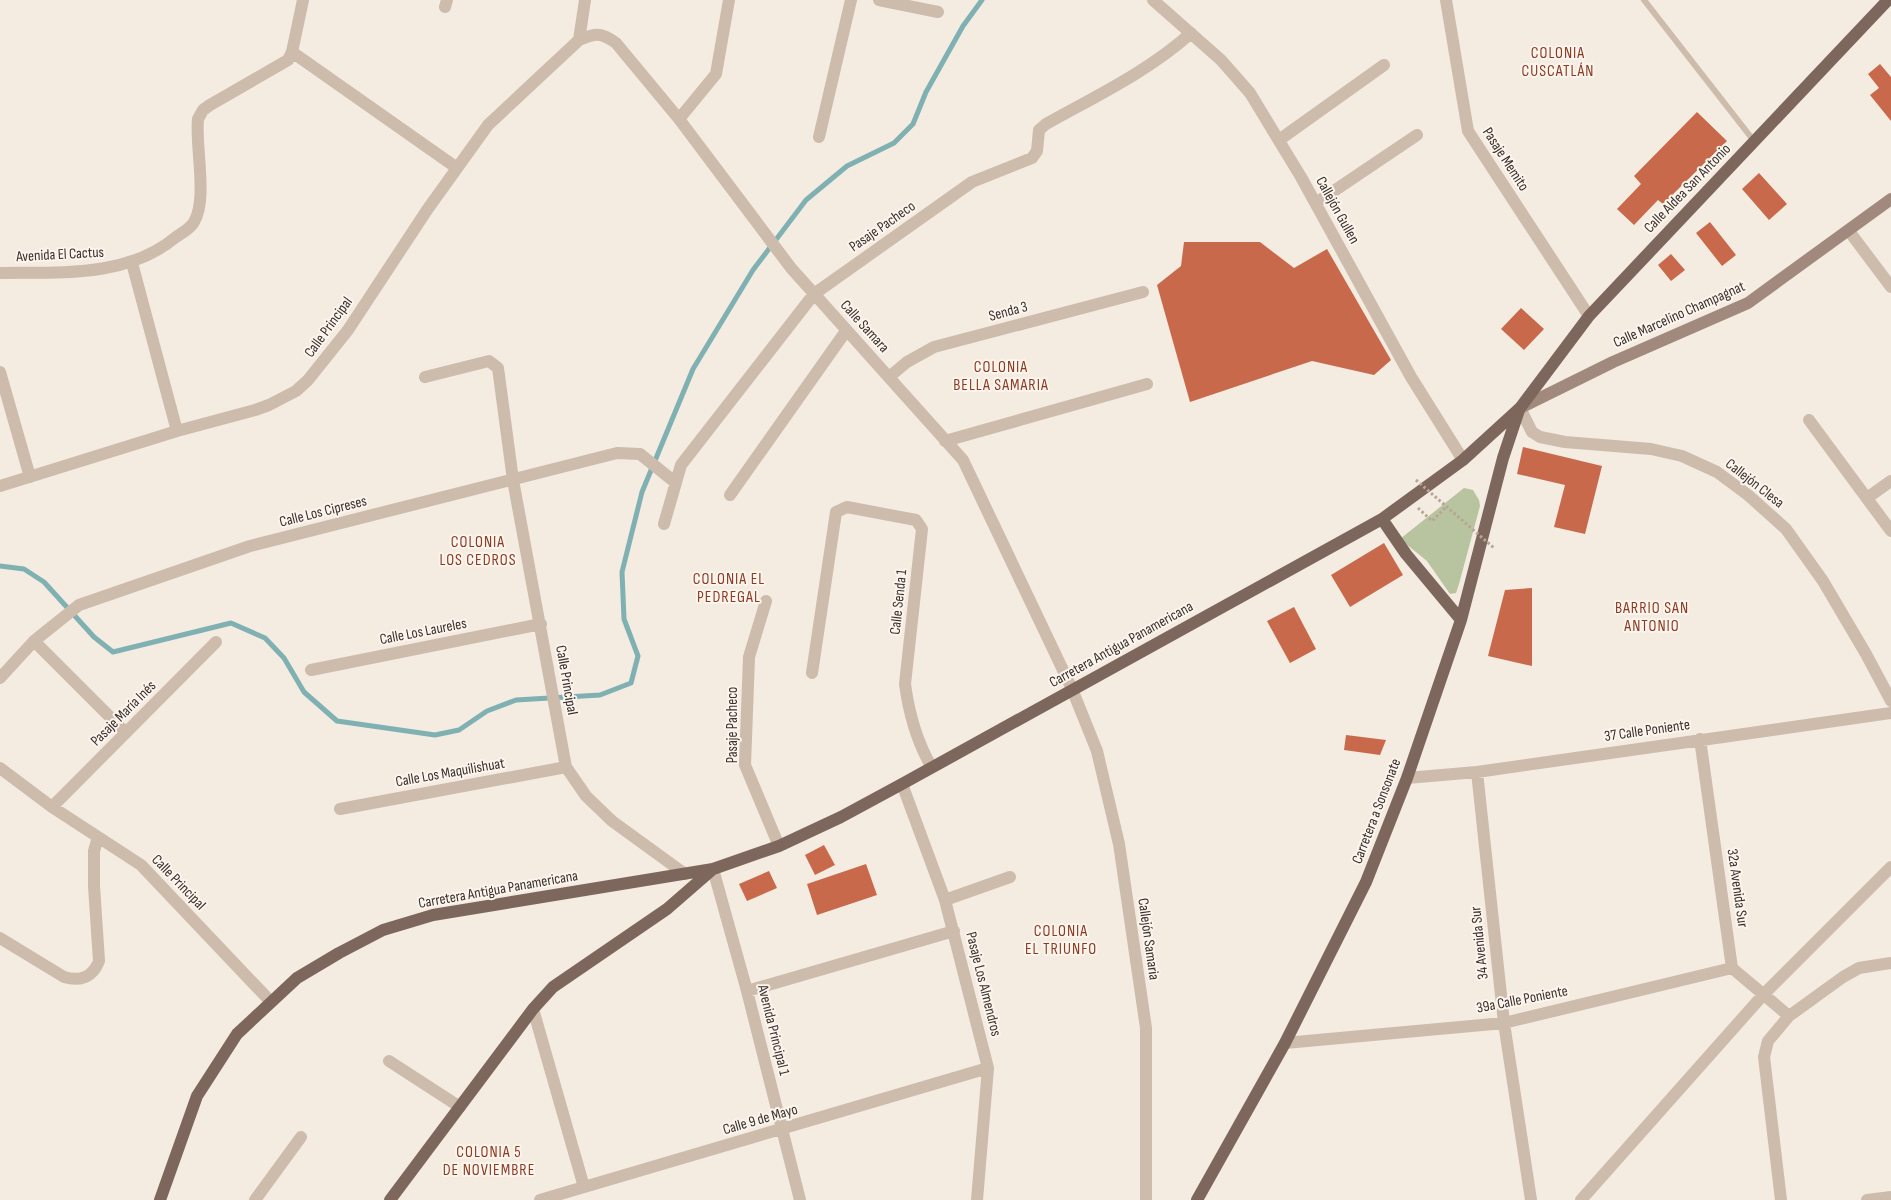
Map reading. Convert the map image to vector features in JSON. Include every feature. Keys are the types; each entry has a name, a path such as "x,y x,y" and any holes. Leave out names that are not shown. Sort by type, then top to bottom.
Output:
{"main road":[{"name":"Calle Aldea San Antonio","path":"1520,408 1589,316 1888,0"},
{"name":"Carretera Antigua Panamericana","path":"160,1200 197,1096 238,1034 297,978 383,930 433,915 713,869 779,846 841,817 902,784 1382,519 1463,460 1520,408"},
{"name":"Carretera a Sonsonate","path":"1197,1200 1285,1042 1366,882 1407,778 1461,620 1503,458 1520,408"},
{"path":"1382,519 1406,554 1461,620"},
{"name":"Carretera Antigua Panamericana","path":"390,1200 533,1009 553,987 666,909 713,869"}],"street":[{"path":"303,0 292,52 457,168"},
{"path":"579,40 585,0"},
{"path":"679,119 716,74 729,0"},
{"path":"819,137 850,0"},
{"path":"879,0 938,12"},
{"name":"Callejón Gullen","path":"1154,0 1237,76 1279,140 1316,203 1411,377 1463,460"},
{"name":"Pasaje Memito","path":"1446,0 1468,131 1589,316"},
{"name":"Calle Samara","path":"579,40 595,33 604,35 616,43 679,119 791,268 963,460 1072,689"},
{"name":"Pasaje Pacheco","path":"664,524 681,465 814,294 972,182 1032,158 1037,151 1039,130 1046,124 1145,68 1170,52 1191,33"},
{"name":"Calle Principal","path":"0,486 177,431 269,405 296,391 308,380 348,330 427,210 488,125 579,40"},
{"name":"Avenida El Cactus","path":"0,273 82,272 132,263 170,243 194,222 200,185 197,129 198,119 203,110 279,66 292,52"},
{"path":"1279,140 1384,65"},
{"path":"1316,203 1417,135"},
{"name":"Calle Marcelino Champagnat","path":"1520,408 1613,362 1748,304 1891,199"},
{"path":"1849,231 1891,287"},
{"path":"132,263 177,431"},
{"name":"Senda 3","path":"889,378 907,362 934,347 1143,292"},
{"path":"730,495 846,331"},
{"name":"Calle Principal","path":"425,377 489,361 498,368 514,480 566,767 586,796 612,821 685,874"},
{"path":"0,372 30,477"},
{"path":"945,441 1147,384"},
{"name":"Callejón Clesa","path":"1520,408 1532,432 1540,437 1565,442 1651,449 1682,456 1717,472 1748,495 1786,528 1823,581 1891,701"},
{"path":"1809,420 1891,531"},
{"name":"Calle Los Cipreses","path":"0,678 34,640 79,605 250,546 514,480 617,452 640,454 676,483"},
{"path":"1867,498 1891,480"},
{"name":"Calle Senda 1","path":"812,673 836,512 847,507 916,520 922,529 905,684 908,709 918,743 932,766"},
{"name":"Pasaje Pacheco","path":"766,601 749,657 745,765 779,846"},
{"name":"Calle Los Laureles","path":"310,670 541,624"},
{"path":"34,640 126,733"},
{"name":"Pasaje María Inés","path":"52,807 216,642"},
{"name":"Callejón Samaria","path":"1072,689 1097,751 1119,844 1146,1028 1146,1200"},
{"name":"37 Calle Poniente","path":"1407,778 1477,772 1891,713"},
{"name":"32a Avenida Sur","path":"1700,739 1732,968"},
{"name":"Calle Los Maquilishuat","path":"340,809 566,767"},
{"name":"Calle Principal","path":"0,768 52,807 141,865 271,1002"},
{"name":"34 Avenida Sur","path":"1477,772 1504,1023 1531,1200"},
{"name":"Pasaje Los Almendros","path":"902,784 945,900 988,1068 977,1200"},
{"path":"0,938 64,977 76,980 87,977 96,969 99,961 94,861 98,837"},
{"path":"1580,1200 1763,995 1891,867"},
{"name":"Avenida Principal 1","path":"713,869 747,991 800,1200"},
{"path":"945,900 1010,877"},
{"path":"747,991 954,931"},
{"path":"1781,1200 1764,1057 1768,1041 1789,1016 1850,971 1891,963"},
{"path":"1732,968 1789,1016"},
{"name":"39a Calle Poniente","path":"1285,1042 1504,1023 1732,968"},
{"path":"533,1009 584,1187"},
{"path":"388,1061 460,1107"},
{"name":"Calle 9 de Mayo","path":"540,1200 988,1068"},
{"path":"255,1200 301,1137"},
{"path":"1867,1200 1891,1197"}],"lane":[{"path":"1644,0 1754,141"}],"path":[{"path":"1416,480 1494,548"},
{"path":"1432,521 1446,507"}],"green space":[{"path":"1464,488 1473,490 1480,506 1456,593 1450,594 1427,561 1400,539"}],"building":[{"path":"1880,64 1891,77 1891,121 1870,95 1879,88 1868,74"},
{"path":"1697,112 1727,141 1663,204 1658,200 1634,225 1617,209 1641,184 1634,176"},
{"path":"1759,173 1787,204 1769,220 1742,189"},
{"path":"1710,222 1736,255 1722,266 1696,233"},
{"path":"1184,242 1260,242 1294,268 1327,249 1391,360 1374,375 1312,361 1190,402 1157,285 1181,266"},
{"path":"1671,254 1685,270 1671,281 1658,265"},
{"path":"1521,308 1544,329 1524,350 1501,329"},
{"path":"1523,447 1602,466 1585,534 1554,527 1565,485 1517,474"},
{"path":"1384,543 1403,575 1350,607 1331,575"},
{"path":"1532,588 1532,666 1488,656 1505,590"},
{"path":"1294,607 1316,649 1290,663 1267,621"},
{"path":"1346,735 1386,740 1380,755 1344,750"},
{"path":"824,845 835,865 815,875 805,855"},
{"path":"866,864 877,895 817,915 807,884"},
{"path":"769,871 777,888 747,901 739,884"}],"waterway":[{"path":"0,566 24,569 44,582 94,637 113,652 231,623 265,638 284,658 304,692 337,721 435,735 459,730 487,711 516,700 600,695 631,683 638,656 624,619 622,572 642,492 693,369 753,270 806,200 847,166 894,143 913,124 926,92 963,26 982,0"}],"district":[{"name":"COLONIA CUSCATLÁN","path":"1558,61"},
{"name":"COLONIA BELLA SAMARIA","path":"1001,375"},
{"name":"COLONIA LOS CEDROS","path":"478,550"},
{"name":"COLONIA EL PEDREGAL","path":"729,587"},
{"name":"BARRIO SAN ANTONIO","path":"1652,616"},
{"name":"COLONIA EL TRIUNFO","path":"1061,939"},
{"name":"COLONIA 5 DE NOVIEMBRE","path":"489,1160"}]}
